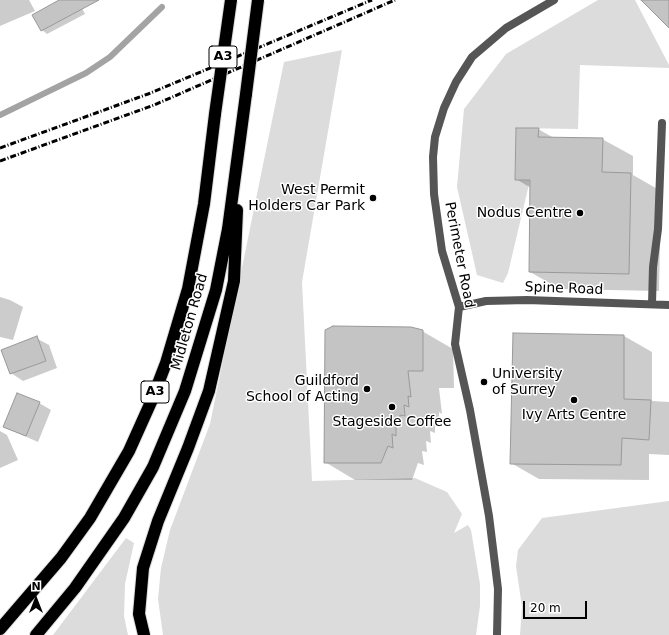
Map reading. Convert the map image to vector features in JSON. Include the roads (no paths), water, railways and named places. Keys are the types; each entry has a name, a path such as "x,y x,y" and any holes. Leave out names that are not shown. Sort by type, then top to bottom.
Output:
{"highway":[{"name":"Midleton Road","path":"0,629 61,558 90,518 129,451 151,402 166,363 188,289 203,211 231,0"},
{"name":"Midleton Road","path":"36,635 75,588 124,518 141,490 164,443 185,391 208,320 226,236 258,0"},
{"path":"144,635 139,614 143,568 158,521 209,392 234,281 237,233 236,168"}],"street":[{"name":"Perimeter Road","path":"497,635 498,589 489,516 471,418 455,344 459,307 442,251 434,194 432,175 435,137 444,108 456,82 472,57 506,28 554,0"},
{"path":"652,304 653,267 658,224 662,123"},
{"name":"Spine Road","path":"459,307 486,301 527,300 669,304"}],"waterway":[{"path":"0,115 86,73 110,57 162,7"}],"railway":[{"path":"0,148 148,94 372,0"},
{"path":"0,161 154,105 395,0"}],"place":[{"name":"West Permit Holders Car Park","path":"373,198"},
{"name":"Nodus Centre","path":"580,213"},
{"name":"University of Surrey","path":"484,382"},
{"name":"Guildford School of Acting","path":"367,389"},
{"name":"Ivy Arts Centre","path":"574,400"},
{"name":"Stageside Coffee","path":"392,407"}]}
